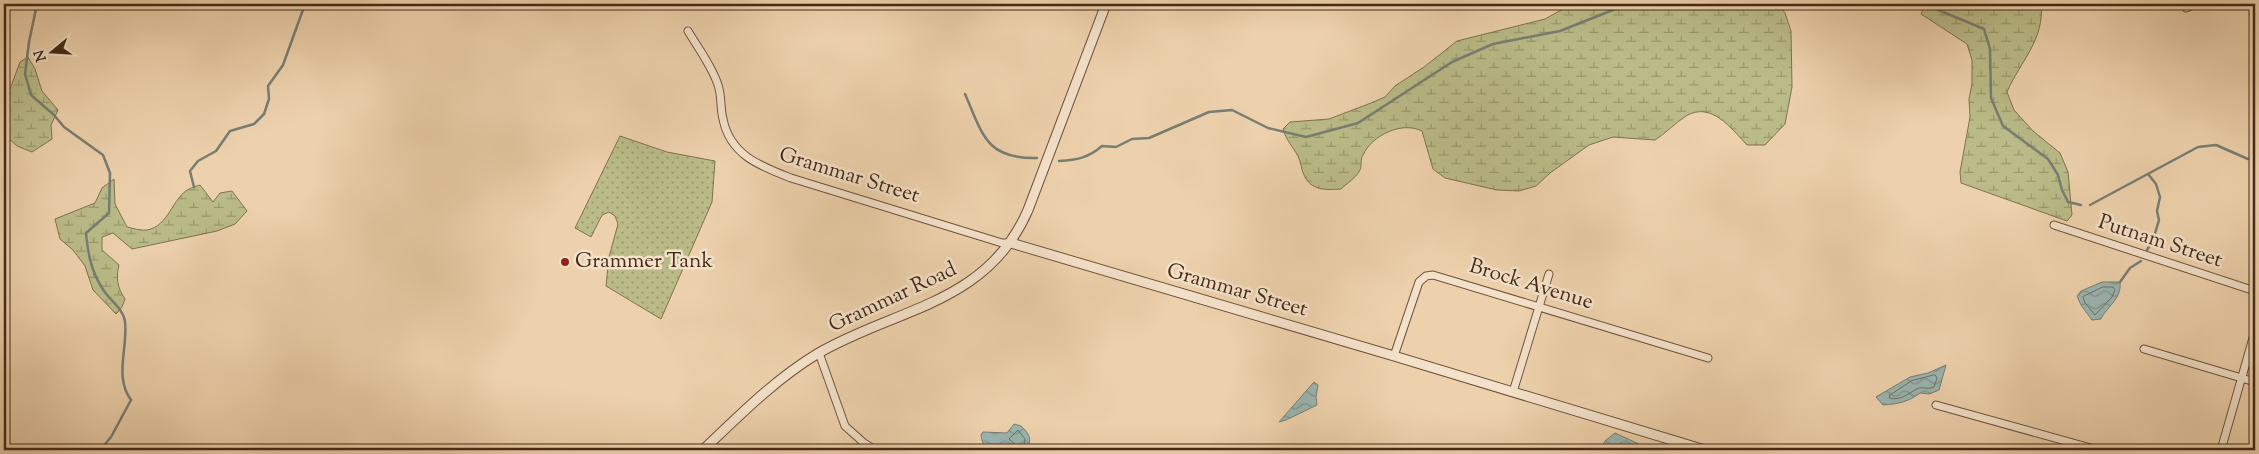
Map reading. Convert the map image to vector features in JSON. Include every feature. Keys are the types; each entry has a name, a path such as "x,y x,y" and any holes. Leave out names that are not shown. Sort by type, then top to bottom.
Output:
{"street":[{"name":"Grammar Road","path":"704,450 777,382 819,353 955,291 983,271 1011,243 1021,226 1106,4"},
{"path":"2186,8 2196,4"},
{"name":"Grammar Street","path":"688,31 718,84 723,122 730,140 739,152 759,166 791,178 1002,243 1011,243 1705,450"},
{"name":"Putnam Street","path":"2054,225 2255,291"},
{"path":"1513,392 1549,274"},
{"name":"Brock Avenue","path":"1394,356 1416,288 1422,278 1428,275 1438,275 1708,358"},
{"path":"2221,450 2255,331"},
{"path":"2144,349 2255,382"},
{"path":"819,353 845,426 875,450"},
{"path":"1936,405 2098,450"}],"green space":[{"path":"1572,4 1779,4 1785,13 1791,31 1792,87 1785,124 1765,145 1747,145 1720,118 1704,112 1695,112 1686,116 1655,140 1613,137 1589,145 1550,173 1536,186 1519,191 1497,190 1445,178 1433,169 1422,131 1414,128 1397,129 1373,141 1362,157 1359,173 1341,189 1315,187 1307,180 1298,156 1283,129 1290,122 1329,119 1371,103 1385,97 1395,86 1424,67 1457,41 1545,19"},
{"path":"1925,4 2041,4 2041,17 2035,39 2007,92 2014,110 2033,131 2060,153 2068,172 2072,215 2067,221 1961,183 1960,172 1970,117 1969,99 1972,84 1972,60 1967,44 1921,14"},
{"path":"28,57 35,69 42,91 58,110 51,125 52,139 32,152 17,146 4,134 4,105 20,62"},
{"path":"620,136 667,152 715,161 712,202 661,319 606,286 609,257 618,224 615,216 609,212 602,215 591,237 575,228"},
{"path":"114,179 115,204 127,227 139,230 147,230 160,223 183,193 190,188 200,185 213,202 220,193 232,191 247,211 235,224 217,231 132,249 113,233 102,237 102,250 119,265 118,282 125,299 122,307 116,314 93,290 85,266 73,250 60,239 55,219 95,203 102,188"}],"water":[{"path":"2102,282 2120,282 2119,293 2101,319 2092,320 2077,296 2081,291"},
{"path":"1946,365 1939,390 1929,394 1920,393 1907,400 1888,405 1883,405 1876,397 1910,377 1928,373"},
{"path":"1314,382 1318,385 1317,405 1279,422"},
{"path":"1014,424 1021,426 1028,434 1030,440 1026,450 1015,450 1006,445 1000,450 991,451 984,445 981,435 983,432 1007,433"},
{"path":"1615,433 1639,444 1641,450 1600,450 1605,441"}],"waterway":[{"path":"37,4 25,74 31,95 54,115 64,127 103,155 110,173 109,213 86,233 89,255 95,275 124,317 125,332 122,372 123,382 131,400 111,437 100,450"},
{"path":"194,187 190,171 198,161 216,151 230,131 254,124 264,114 269,99 268,86 283,65 305,4"},
{"path":"1059,161 1082,158 1102,146 1116,147 1132,139 1149,138 1209,112 1232,110 1268,128 1306,137 1358,123 1452,62 1493,44 1560,31 1628,4"},
{"path":"1924,4 1984,29 1990,49 1991,98 2003,126 2048,159 2058,175 2068,202 2081,205"},
{"path":"965,94 982,133 989,142 1007,154 1037,158"},
{"path":"2090,205 2198,147 2216,145 2248,159 2255,158"},
{"path":"2147,250 2153,240 2159,220 2157,211 2160,197 2156,184 2148,174"},
{"path":"2120,282 2130,268 2141,261"}],"place":[{"name":"Grammer Tank","path":"565,262"}]}
